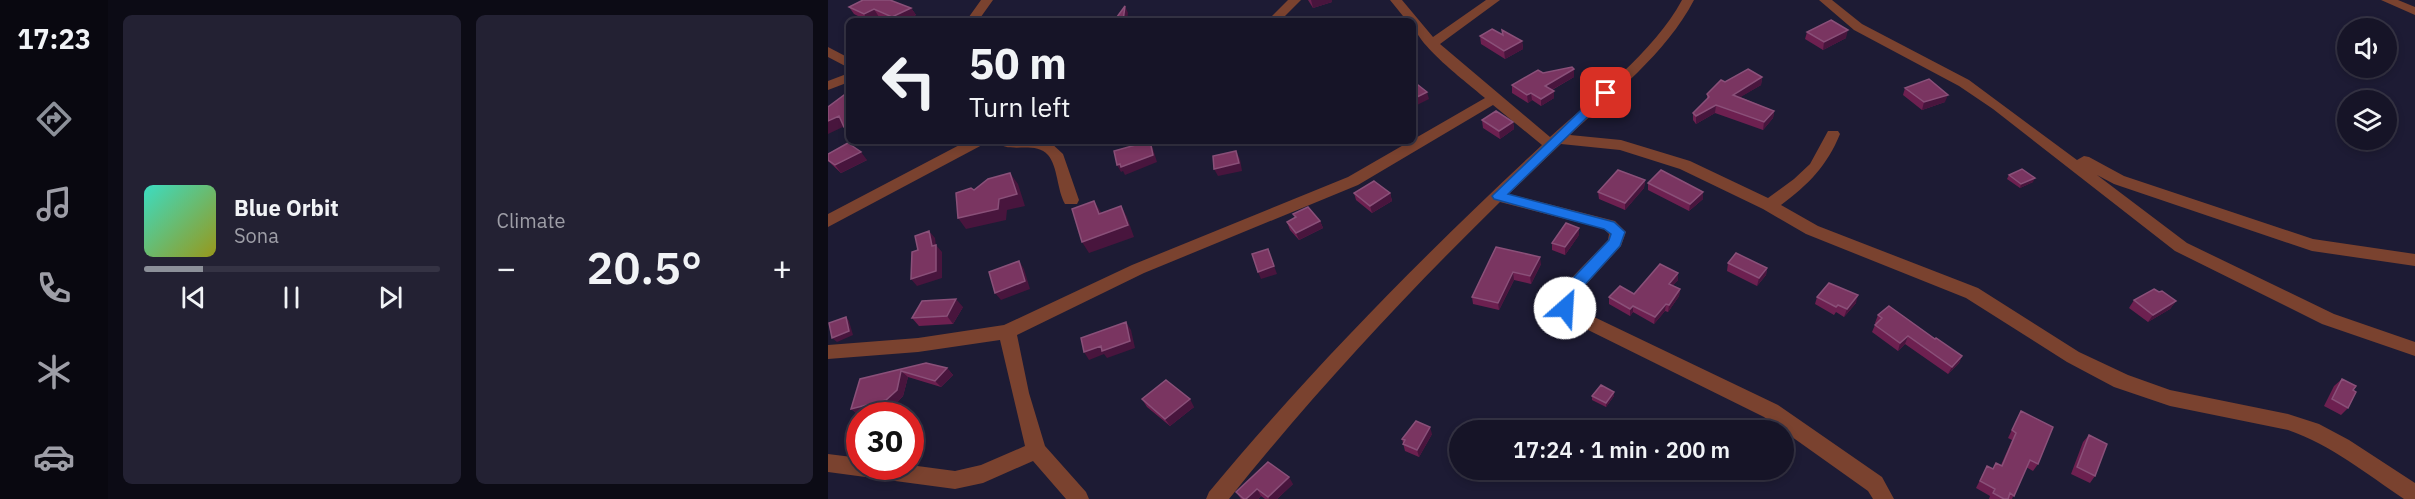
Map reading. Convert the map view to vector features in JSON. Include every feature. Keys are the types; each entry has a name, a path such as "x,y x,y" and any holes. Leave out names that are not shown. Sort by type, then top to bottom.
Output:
{"street":[{"path":"974,18 987,0"},
{"path":"1276,18 1295,0"},
{"path":"1396,0 1411,18"},
{"path":"1432,44 1494,0"},
{"path":"1216,499 1286,413 1344,348 1668,33 1688,0"},
{"path":"1825,0 1858,27 1878,39 1964,83 2034,133 2181,247 2328,319 2415,349"},
{"path":"2387,0 2415,11"},
{"path":"1416,24 1432,44 1494,99 1554,142 1611,143 1685,165 1849,247 1928,274 1972,293 2073,357 2121,381 2170,398 2288,422 2312,430 2342,446 2415,495"},
{"path":"828,51 846,62"},
{"path":"828,86 846,78"},
{"path":"828,352 918,345 1007,332 1138,269 1353,181 1494,99"},
{"path":"2034,133 2119,180 2209,212 2312,245 2415,260"},
{"path":"1769,205 1806,178 1824,159 1833,134"},
{"path":"828,221 973,144"},
{"path":"1043,144 1056,154 1071,200"},
{"path":"1498,196 1609,225 1618,232 1615,242 1564,297 1565,308 1584,320 1771,411 1875,484 1884,499"},
{"path":"1007,332 1020,393 1036,450 1079,499"},
{"path":"828,463 955,480 983,474 1036,450"}],"building":[{"path":"863,0 890,0 911,8 892,17 874,9 864,14 849,7"},
{"path":"1125,6 1123,18 1116,18"},
{"path":"1831,20 1848,30 1824,42 1807,32"},
{"path":"1492,29 1503,35 1502,30 1522,41 1504,51 1480,36"},
{"path":"1572,67 1574,69 1545,86 1554,91 1541,99 1531,93 1527,95 1512,85 1538,70 1543,73"},
{"path":"1748,69 1762,77 1733,95 1774,111 1764,122 1716,105 1696,116 1693,113 1709,97 1707,94 1721,80 1725,82"},
{"path":"1929,79 1948,95 1924,102 1905,88"},
{"path":"1416,83 1427,92 1416,98"},
{"path":"846,95 846,126 844,127 839,116 828,121 828,107"},
{"path":"1496,111 1513,122 1499,131 1482,120"},
{"path":"846,144 861,152 835,165 828,160 828,154"},
{"path":"1139,144 1151,144 1153,155 1121,167 1120,164 1117,165 1114,151"},
{"path":"1236,151 1239,163 1214,169 1213,156"},
{"path":"2022,169 2035,178 2021,184 2009,175"},
{"path":"1618,170 1645,180 1625,203 1598,192"},
{"path":"1661,170 1703,192 1690,204 1648,183"},
{"path":"1010,173 1017,194 999,199 998,209 958,218 956,193 971,188 974,190 988,179"},
{"path":"1374,181 1390,193 1370,206 1354,193"},
{"path":"1094,201 1099,214 1121,206 1128,225 1082,242 1072,209"},
{"path":"1308,207 1320,221 1296,233 1287,222 1296,217 1293,214"},
{"path":"1566,223 1579,228 1565,247 1552,243"},
{"path":"929,231 932,246 936,245 936,271 911,279 912,252 918,250 915,236"},
{"path":"1496,247 1540,257 1530,276 1513,272 1498,303 1472,297"},
{"path":"1268,249 1274,266 1258,272 1252,254"},
{"path":"1736,253 1767,268 1759,278 1728,263"},
{"path":"1019,261 1025,281 995,293 989,272"},
{"path":"1660,264 1678,273 1669,284 1680,289 1669,305 1666,304 1655,317 1633,306 1630,309 1609,297 1620,286 1634,294"},
{"path":"1829,283 1858,295 1847,309 1838,305 1836,307 1817,297"},
{"path":"2154,289 2162,291 2176,301 2153,315 2134,300"},
{"path":"956,299 947,316 912,318 922,301"},
{"path":"1889,306 1962,356 1952,367 1908,336 1900,343 1875,325 1882,318 1878,315"},
{"path":"846,317 849,331 832,338 829,323"},
{"path":"1126,322 1130,341 1102,351 1101,346 1084,352 1081,338"},
{"path":"926,363 947,368 935,381 901,371 897,390 886,400 878,402 853,402 860,379"},
{"path":"2342,379 2356,386 2353,390 2356,392 2348,408 2332,399"},
{"path":"1166,380 1190,399 1165,419 1142,399"},
{"path":"1601,385 1614,392 1606,403 1592,396"},
{"path":"2021,411 2053,427 2038,464 2030,460 2014,496 2010,493 2008,499 2004,499 1993,493 1995,489 1980,481 1987,466 1993,469 1996,463 2002,466 2016,433 2012,430"},
{"path":"1416,421 1430,427 1417,450 1403,444 1405,440 1402,439"},
{"path":"2089,435 2107,444 2095,476 2077,467"},
{"path":"1268,462 1289,477 1268,497 1257,489 1244,499 1236,492"}],"route":[{"path":"1565,308 1564,297 1615,242 1618,232 1609,225 1498,196 1606,93"}]}
